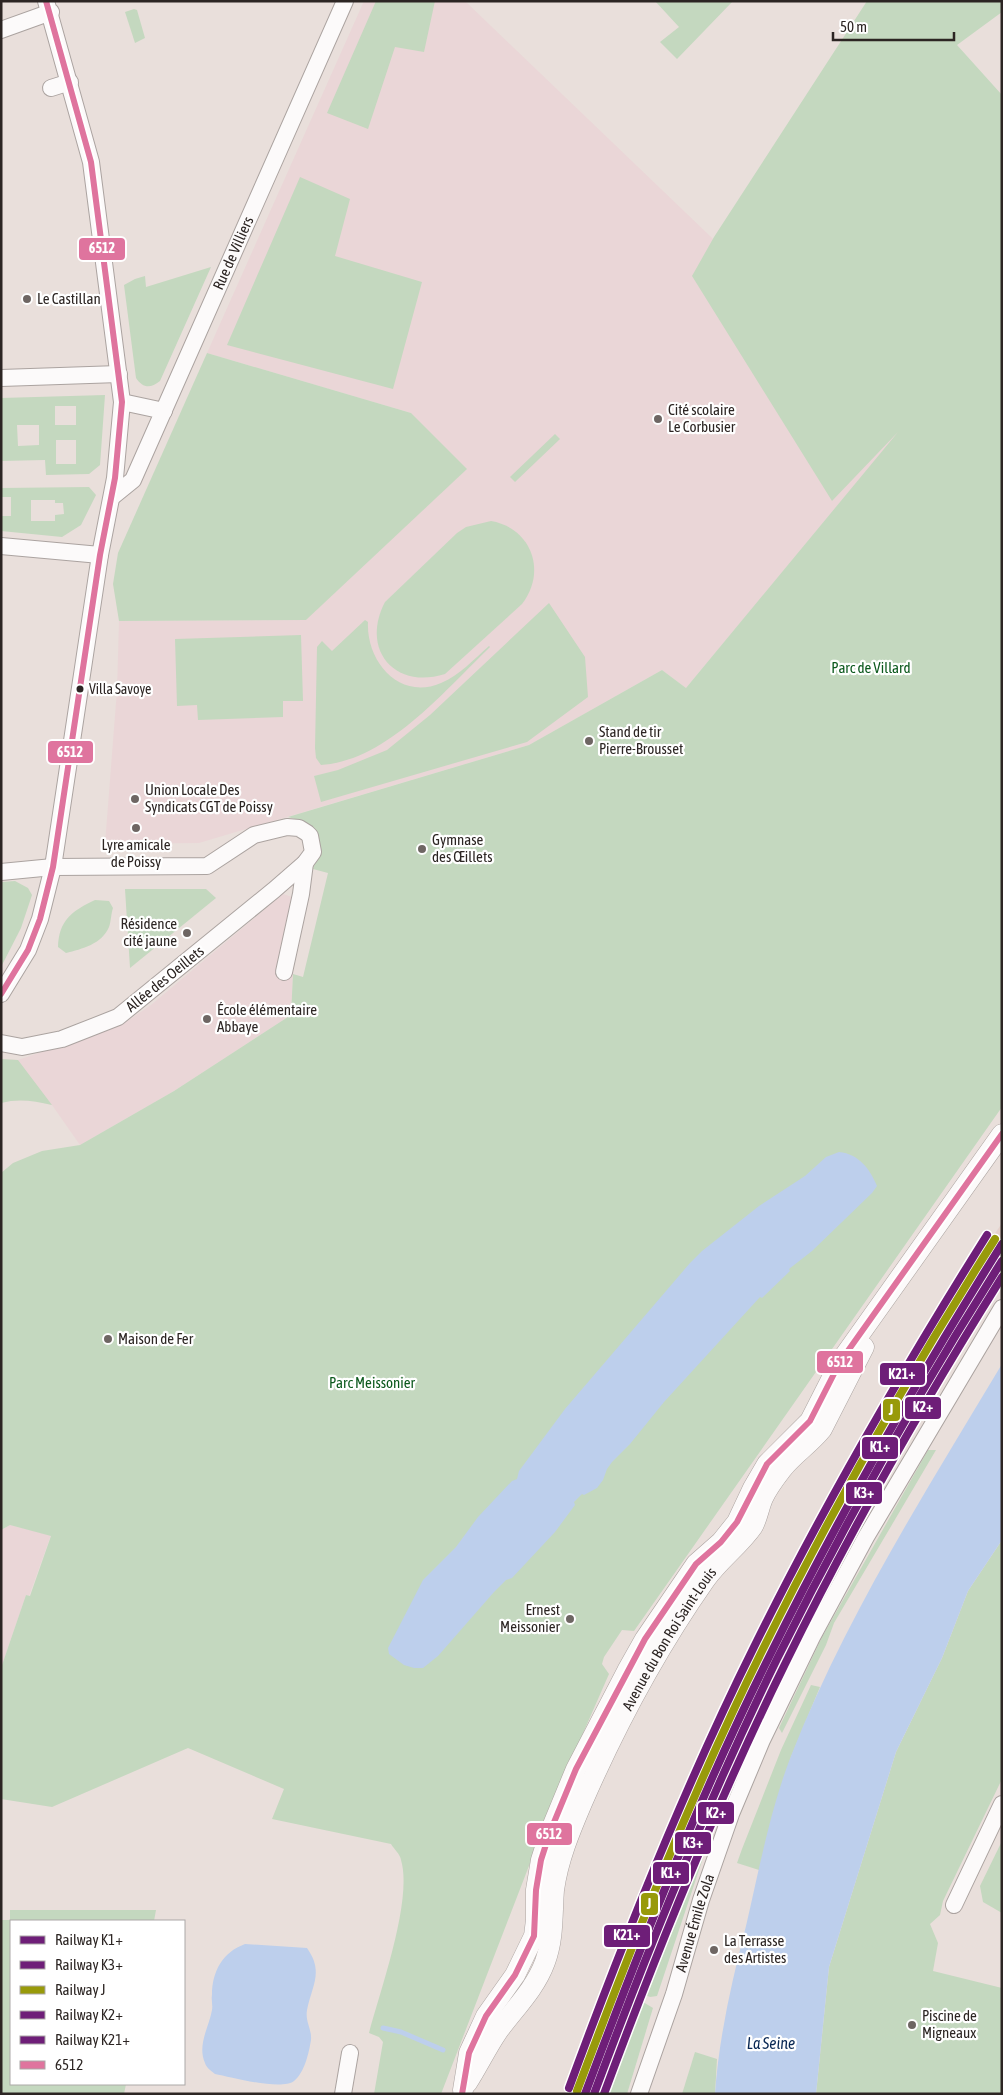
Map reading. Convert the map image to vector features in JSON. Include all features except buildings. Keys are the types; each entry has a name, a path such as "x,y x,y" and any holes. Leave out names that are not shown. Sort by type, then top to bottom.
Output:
{"main road":[{"name":"Avenue du Bon Roi Saint-Louis","path":"462,2092 472,2046 486,2016 514,1974 534,1936 536,1890 541,1860 550,1832 580,1761 645,1639 696,1564 721,1542 737,1522 767,1464 810,1422 840,1362 1002,1134"},
{"name":"Avenue du Bon Roi Saint-Louis","path":"462,2092 497,2032 537,1979 545,1962 551,1942 554,1890 562,1855 569,1836 613,1735 664,1641 717,1564 752,1527 762,1499 783,1467 814,1440 822,1429 866,1344 1002,1152"}],"street":[{"name":"Rue de Villiers","path":"112,497 133,480 345,1"},
{"path":"1,30 48,6 91,162 122,402 112,497 100,555 53,866 40,919 28,950 1,994"},
{"path":"51,88 70,82"},
{"path":"1,378 119,374"},
{"path":"122,402 164,411"},
{"path":"1,546 100,555"},
{"path":"1,872 53,866 207,866 254,836 287,827 299,828 310,836 313,852 305,863 301,894 284,972"},
{"name":"Allée des Oeillets","path":"1,1043 22,1047 62,1039 118,1017 305,863"},
{"name":"Avenue Émile Zola","path":"639,2094 674,1994 701,1900 731,1814 762,1740 812,1637 866,1537 1002,1308"},
{"path":"954,1905 1001,1805"},
{"path":"342,2094 350,2053"}],"shaded area":[{"name":"Cité scolaire Le Corbusier","path":"364,1 465,1 906,424 686,688 662,670 529,745 199,843 105,844 117,690 119,621 306,620 411,413 207,353"},
{"name":"École élémentaire Abbaye","path":"283,894 295,898 277,970 293,974 291,1015 174,1091 80,1145 52,1105 35,1101 13,1100 1,1103 1,1059 18,1060 123,1024 151,1005"},
{"path":"1002,1223 1002,1277 918,1411 839,1553 775,1679 731,1771 689,1872 638,1999 605,2094 570,2094 612,1975 709,1744 801,1554 964,1280"},
{"path":"10,1525 51,1535 29,1596 26,1595 1,1668 1,1530"}],"green space":[{"path":"376,1 435,1 424,52 395,47 368,129 327,113"},
{"path":"655,1 733,1 677,59 660,42 679,27"},
{"name":"Parc Meissonier","path":"867,1 1002,1 1002,12 957,45 1002,95 1002,1107 634,1631 622,1630 604,1657 602,1664 609,1674 559,1788 441,2094 374,2094 383,2042 379,2037 369,2033 394,1946 403,1898 404,1877 401,1860 391,1844 272,1819 284,1789 188,1748 52,1807 1,1799 1,1668 26,1595 30,1596 51,1536 10,1525 1,1530 1,1173 13,1163 42,1151 80,1145 174,1091 291,1015 293,974 303,977 328,873 313,869 320,847 317,838 302,821 288,817 529,745 662,670 686,688 898,432 832,501 692,276 714,237"},
{"path":"137,10 145,38 135,43 125,12"},
{"path":"300,177 350,199 335,256 422,282 393,389 227,345"},
{"path":"211,267 160,381 150,386 141,384 136,378 124,285 145,276 146,287"},
{"path":"207,353 411,413 467,469 306,620 119,621 113,584 118,553"},
{"path":"105,395 100,465 89,474 46,475 45,460 1,461 1,398","holes":["55,406 76,406 76,425 55,425","17,425 39,425 39,445 18,446","56,440 76,440 76,464 56,464"]},
{"path":"555,434 560,439 515,482 510,477"},
{"path":"89,487 96,495 81,525 62,537 1,531 1,516 11,516 11,497 1,497 1,488","holes":["31,500 55,500 55,503 63,503 64,514 55,515 55,521 31,521"]},
{"path":"491,521 505,525 517,532 525,542 531,553 534,566 530,592 522,604 445,674 427,677 411,676 397,671 387,662 380,650 377,636 378,620 385,602 457,533 466,527"},
{"path":"549,603 585,657 588,697 527,742 321,802 314,776 338,770 387,750 430,715"},
{"path":"365,620 368,622 369,637 379,664 399,682 412,687 426,687 448,680 490,647 434,702 392,737 369,751 345,761 321,765 316,758 315,748 317,647 322,641 332,651"},
{"path":"301,635 303,701 283,701 283,717 198,720 197,705 177,706 175,639"},
{"path":"15,881 28,888 32,895 21,928 1,967 1,882"},
{"path":"125,889 206,889 216,898 130,968"},
{"path":"95,900 109,901 113,908 106,933 97,942 66,953 58,947 64,923 73,913"},
{"path":"1,1059 18,1060 52,1105 20,1100 1,1103"},
{"path":"928,1450 936,1450 834,1623 826,1645 782,1733 779,1728 822,1637"},
{"path":"1002,1540 1002,1779 943,1901 940,1915 930,1924 938,1943 933,1971 1002,1988 1002,2094 816,2094 829,1967 896,1752 942,1658 968,1591"},
{"path":"775,1679 782,1682 711,1834 657,1996 650,1997 641,1993 731,1771"},
{"path":"811,1685 820,1687 782,1784 759,1870 737,1863 781,1750"},
{"path":"1002,1841 1002,1913 983,1902 980,1886"},
{"path":"10,1910 156,1910 154,1920 10,1920"},
{"path":"1,1920 10,1920 10,2085 126,2085 124,2094 1,2094"},
{"path":"638,1999 653,2008 627,2094 605,2094"},
{"path":"695,2052 717,2059 715,2094 682,2094"}],"water":[{"path":"839,1152 846,1153 863,1163 877,1186 872,1193 812,1251 789,1269 790,1271 762,1298 760,1297 612,1462 597,1488 584,1495 582,1494 574,1502 575,1505 555,1532 512,1578 506,1580 494,1592 438,1656 423,1668 414,1668 404,1665 389,1654 388,1648 423,1580 456,1547 478,1517 512,1481 517,1479 519,1471 565,1409 690,1263 702,1251 759,1206 805,1176 826,1157"},
{"name":"La Seine","path":"1002,1364 1002,1540 968,1591 942,1658 896,1752 829,1967 816,2094 715,2094 723,2030 731,1988 771,1819 791,1756 812,1705 861,1605 916,1507"},
{"path":"245,1944 307,1948 315,1964 315,1979 307,2010 311,2036 309,2050 306,2062 298,2077 288,2084 268,2084 215,2074 206,2066 202,2050 212,2010 214,1978 225,1957"}],"waterway":[{"path":"383,2028 401,2032 443,2050"}],"rail line":[{"name":"K21+","path":"569,2088 611,1976 679,1810 754,1647 808,1542 865,1438 987,1235"},
{"name":"J","path":"577,2091 687,1814 762,1651 816,1546 873,1442 995,1239"},
{"name":"K1+","path":"585,2094 695,1817 770,1655 852,1498 940,1345 1002,1244"},
{"name":"K3+","path":"594,2094 680,1874 727,1766 777,1659 829,1557 884,1457 1002,1261"},
{"name":"K2+","path":"604,2094 645,1985 689,1877 735,1770 785,1664 861,1516 944,1372 1002,1277"}],"transit line":[{"name":"6512","path":"1,994 28,950 40,919 53,867 100,555 115,478 122,402 91,162 46,1"},
{"name":"6512","path":"462,2094 469,2053 486,2016 515,1975 534,1936 536,1890 541,1860 550,1832 576,1769 645,1639 696,1564 721,1542 737,1522 767,1464 810,1421 840,1362 1002,1134"}],"place":[{"name":"Le Castillan","path":"27,299"},
{"name":"Cité scolaire Le Corbusier","path":"658,419"},
{"name":"Villa Savoye","path":"80,689"},
{"name":"Stand de tir Pierre-Brousset","path":"589,741"},
{"name":"Union Locale Des Syndicats CGT de Poissy","path":"135,799"},
{"name":"Lyre amicale de Poissy","path":"136,828"},
{"name":"Gymnase des Œillets","path":"422,849"},
{"name":"Résidence cité jaune","path":"187,933"},
{"name":"École élémentaire Abbaye","path":"207,1019"},
{"name":"Maison de Fer","path":"108,1339"},
{"name":"Ernest Meissonier","path":"570,1619"},
{"name":"La Terrasse des Artistes","path":"714,1950"},
{"name":"Piscine de Migneaux","path":"912,2025"}],"park label":[{"name":"Parc de Villard","path":"871,668"}]}
